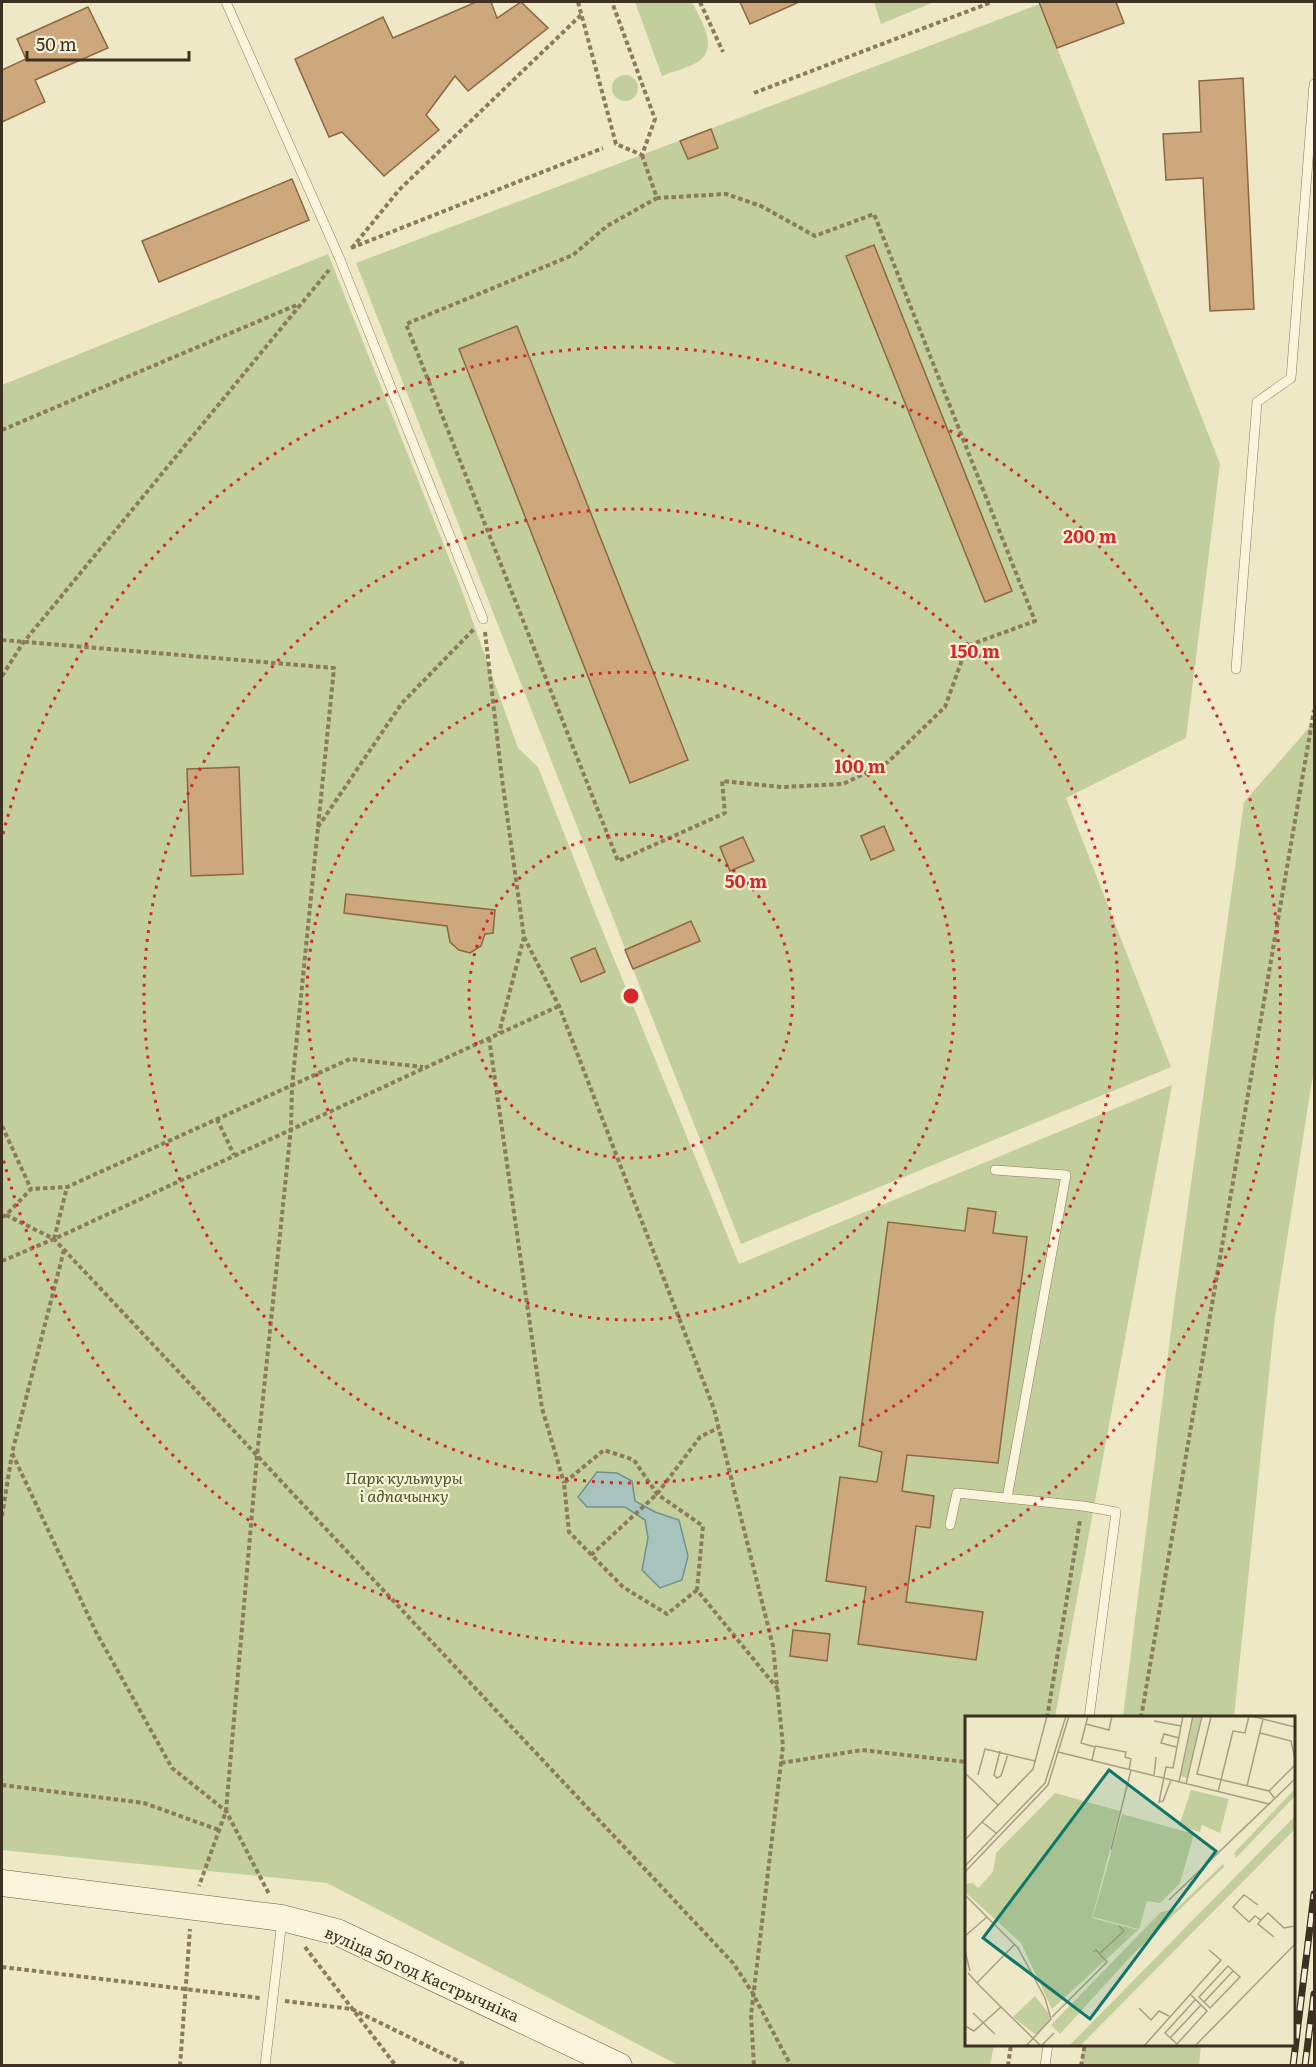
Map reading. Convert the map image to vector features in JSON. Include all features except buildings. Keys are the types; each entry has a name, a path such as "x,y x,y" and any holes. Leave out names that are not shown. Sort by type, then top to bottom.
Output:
{"main road":[{"name":"вуліца 50 год Кастрычніка","path":"2,1883 282,1918 337,1932 619,2066"}],"lane":[{"path":"226,2 339,257 483,619"},
{"path":"1236,669 1257,402 1291,378 1314,84"},
{"path":"995,1170 1066,1175 1007,1498"},
{"path":"950,1526 957,1493 1083,1506 1116,1512 1089,1716"},
{"path":"265,2066 282,1918"},
{"path":"1045,2066 1048,2046"}],"path":[{"path":"578,2 616,144 642,155"},
{"path":"612,2 655,119 642,155 657,198"},
{"path":"700,2 723,52"},
{"path":"754,93 992,2"},
{"path":"2,676 23,642 339,257 351,248 399,190 581,15"},
{"path":"351,248 603,148"},
{"path":"726,194 760,206 814,236 874,214 1035,621 967,646 945,707 888,762 843,784 782,787 722,781 725,813 618,861 406,324 573,255 607,226 657,198 726,194"},
{"path":"2,430 302,303"},
{"path":"318,828 402,703 483,619"},
{"path":"483,619 524,937 559,1006 714,1409 773,1646 783,1746 751,2015 754,2066"},
{"path":"2,640 334,668 292,1086 291,1128 257,1456 226,1811 191,1907 180,2066"},
{"path":"1141,1716 1314,710"},
{"path":"499,1034 524,937"},
{"path":"2,1261 559,1006"},
{"path":"489,1038 542,1408 564,1483 569,1532 623,1587 667,1614 696,1590 703,1526 657,1494 634,1460 604,1450 564,1483"},
{"path":"426,1067 350,1059 68,1187 31,1189 4,1216 54,1239 725,1954 733,1963 791,2066"},
{"path":"217,1119 234,1155"},
{"path":"2,1126 31,1189"},
{"path":"54,1239 68,1187"},
{"path":"2,1516 12,1453 64,1250"},
{"path":"591,1555 657,1494 700,1437 718,1428"},
{"path":"12,1453 96,1632 172,1768 226,1811 282,1918 396,2066"},
{"path":"1047,1716 1083,1506"},
{"path":"696,1590 777,1689"},
{"path":"781,1763 862,1750 965,1762"},
{"path":"2,1785 144,1803 219,1830"},
{"path":"2,1967 352,2009 468,2066"},
{"path":"1008,2066 1011,2046"},
{"path":"1081,2066 1085,2046"}],"green space":[{"path":"635,2 692,2 703,24 708,41 704,56 694,64 662,76"},
{"path":"874,2 934,2 881,24"},
{"path":"1040,4 1220,464 1186,738 1066,798 1171,1067 741,1244 356,263"},
{"path":"625,75 634,79 638,88 634,97 625,101 616,97 612,88 616,79"},
{"name":"Парк культуры і адпачынку","path":"328,254 459,583 518,748 538,767 739,1264 1172,1085 1055,1716 965,1716 965,2046 994,2046 990,2065 678,2065 327,1883 2,1850 2,385"},
{"path":"1314,722 1314,1068 1275,1316 1234,1716 1123,1716 1174,1306 1244,802"},
{"path":"1083,2046 1201,2046 1199,2065 1081,2065"}],"water":[{"path":"597,1472 617,1473 632,1481 635,1501 655,1512 679,1520 688,1556 682,1580 660,1588 642,1570 648,1538 645,1520 625,1507 587,1507 578,1497"}],"railway":[{"path":"1293,2066 1314,1894"},
{"path":"1305,2066 1314,1994"}]}
